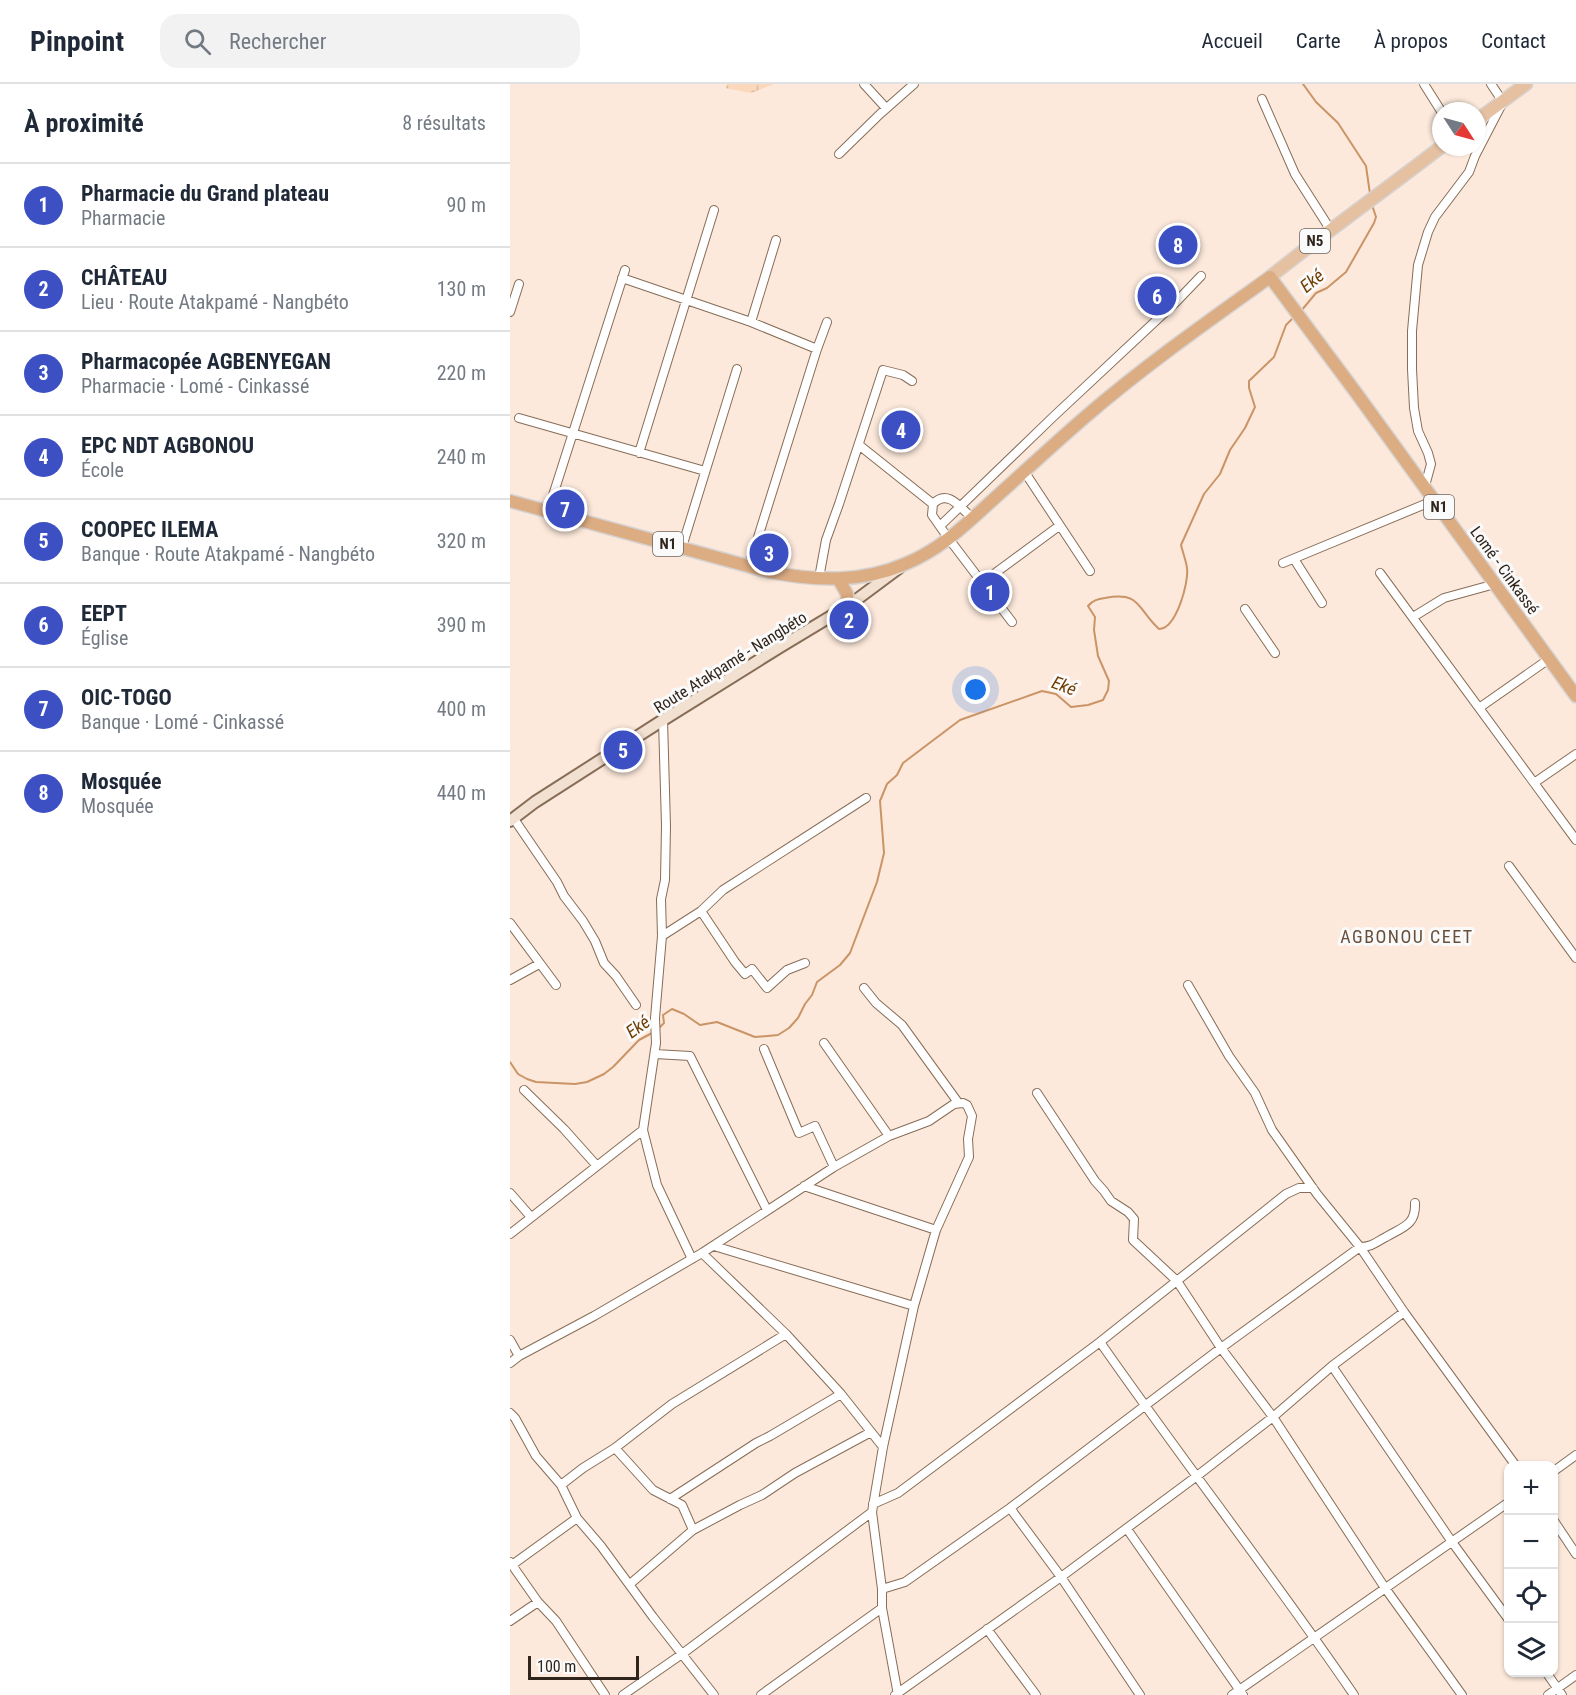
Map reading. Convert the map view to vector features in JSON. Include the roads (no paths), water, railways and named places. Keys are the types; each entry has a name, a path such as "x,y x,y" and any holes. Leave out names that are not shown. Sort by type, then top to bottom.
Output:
{"highway":[{"name":"Lomé - Cinkassé","path":"1270,277 1425,486 1576,696"},
{"name":"N1","path":"510,501 791,576 828,579 875,574 903,565 945,533 974,519 1024,471 1121,387 1270,277"},
{"name":"N1","path":"828,579 836,575 890,564 922,550 984,508"},
{"path":"828,579 847,594 848,606"}],"main road":[{"path":"1486,114 1526,84"},
{"name":"N5","path":"1270,277 1330,229 1432,154"},
{"name":"Route Atakpamé - Nangbéto","path":"512,820 535,802 663,720 848,606 903,565"}],"street":[{"path":"864,84 886,108"},
{"path":"839,154 914,84"},
{"path":"1424,84 1435,102"},
{"path":"1425,486 1431,465 1418,431 1412,369 1412,332 1418,265 1435,217 1469,172 1503,102 1491,84"},
{"path":"1262,99 1295,174 1330,229"},
{"path":"639,453 714,210"},
{"path":"751,322 776,240"},
{"path":"548,511 623,274 817,349"},
{"path":"945,533 960,506 1177,302 1201,276"},
{"path":"510,312 519,284"},
{"path":"749,566 827,322"},
{"path":"682,547 737,369"},
{"path":"828,579 826,540 883,370 903,375 912,381"},
{"path":"519,418 705,471"},
{"path":"859,444 933,504"},
{"path":"1024,471 1090,571"},
{"path":"970,516 946,497 940,498 933,504 931,512 1012,622"},
{"path":"1283,563 1435,500"},
{"path":"983,582 1059,526"},
{"path":"1294,559 1322,603"},
{"path":"1380,573 1576,840"},
{"path":"1413,617 1444,598 1495,584"},
{"path":"1245,609 1275,653"},
{"path":"1479,708 1549,659"},
{"path":"663,720 666,826 661,900 662,936 655,1018 655,1054 643,1130 657,1185 692,1260"},
{"path":"1534,783 1576,754"},
{"path":"662,936 701,910 723,890 866,798"},
{"path":"512,820 583,921 604,963 636,1005"},
{"path":"1509,866 1576,957"},
{"path":"701,910 745,974 752,969 767,988 787,970 805,963"},
{"path":"510,923 556,985"},
{"path":"510,980 539,964"},
{"path":"1188,985 1229,1056 1255,1093 1272,1130 1313,1188 1360,1247 1404,1312 1512,1461"},
{"path":"864,988 885,1011 903,1025 957,1101"},
{"path":"824,1043 889,1136"},
{"path":"764,1049 799,1133 815,1126 834,1167"},
{"path":"655,1054 690,1056 767,1210"},
{"path":"524,1090 564,1129 597,1166"},
{"path":"1037,1093 1095,1181 1111,1201 1128,1212 1134,1219 1134,1240 1177,1281 1221,1348 1273,1417 1385,1588 1462,1695"},
{"path":"510,1363 692,1260 834,1167 889,1136 929,1121 954,1104 963,1103 969,1107 972,1116 968,1139 969,1157 936,1230 914,1306 883,1447 873,1508 882,1608 897,1694 1197,1476 1273,1417 1332,1366 1404,1312"},
{"path":"510,1234 643,1130"},
{"path":"804,1186 936,1230"},
{"path":"622,1695 682,1654 873,1508 898,1493 1100,1342 1286,1194 1299,1188 1313,1188"},
{"path":"510,1193 531,1217"},
{"path":"882,1588 905,1582 1010,1508 1221,1348 1360,1247 1371,1247 1401,1230 1411,1221 1415,1213 1415,1203"},
{"path":"714,1246 914,1306"},
{"path":"702,1254 786,1334 841,1394 883,1447"},
{"path":"561,1485 615,1448 672,1404 786,1334"},
{"path":"510,1340 519,1356"},
{"path":"1100,1342 1354,1695"},
{"path":"1332,1366 1452,1542 1504,1613"},
{"path":"670,1499 756,1443 841,1394"},
{"path":"510,1413 536,1456 561,1485 577,1518 602,1546 714,1695"},
{"path":"630,1584 693,1530 740,1504 762,1495 795,1473 871,1432"},
{"path":"615,1448 653,1490 682,1505 693,1530"},
{"path":"1558,1468 1576,1455"},
{"path":"1232,1695 1241,1692 1504,1506"},
{"path":"1010,1508 1061,1577 1140,1695"},
{"path":"577,1518 511,1563 538,1602 556,1621 605,1695"},
{"path":"1558,1527 1576,1554"},
{"path":"1126,1529 1241,1692"},
{"path":"510,1621 538,1602"},
{"path":"761,1695 882,1608"},
{"path":"987,1629 1036,1695"},
{"path":"1548,1695 1560,1691 1576,1675"},
{"path":"1550,1677 1560,1691"}],"waterway":[{"name":"Eké","path":"1303,84 1316,102 1338,123 1366,166 1370,194"},
{"name":"Eké","path":"1301,311 1316,293 1327,288 1346,272 1374,223 1376,217 1372,205"},
{"name":"Eké","path":"657,1030 664,1023 663,1015 672,1009 700,1025 717,1022 755,1037 778,1035 789,1028 798,1018 817,982 840,965 850,953 877,882 884,853 880,801 887,784 897,775 903,763 960,720 1042,691 1056,694 1071,707 1103,700 1109,681 1098,656 1094,630 1095,617 1088,606 1100,599 1126,597 1137,603 1159,629 1171,622 1184,594 1186,584 1187,565 1181,545 1204,494 1220,474 1230,450 1245,428 1255,407 1249,381 1274,357 1286,325 1294,317"},
{"name":"Eké","path":"510,1062 518,1074 536,1082 575,1084 587,1082 604,1074 639,1040 652,1033"}],"place":[{"name":"Mosquée","path":"1178,245"},
{"name":"EEPT","path":"1157,296"},
{"name":"EPC NDT AGBONOU","path":"901,430"},
{"name":"OIC-TOGO","path":"565,509"},
{"name":"Pharmacopée AGBENYEGAN","path":"769,553"},
{"name":"Pharmacie du Grand plateau","path":"990,592"},
{"name":"CHÂTEAU","path":"849,620"},
{"name":"COOPEC ILEMA","path":"623,750"}],"district":[{"name":"AGBONOU CEET","path":"1407,937"}]}
